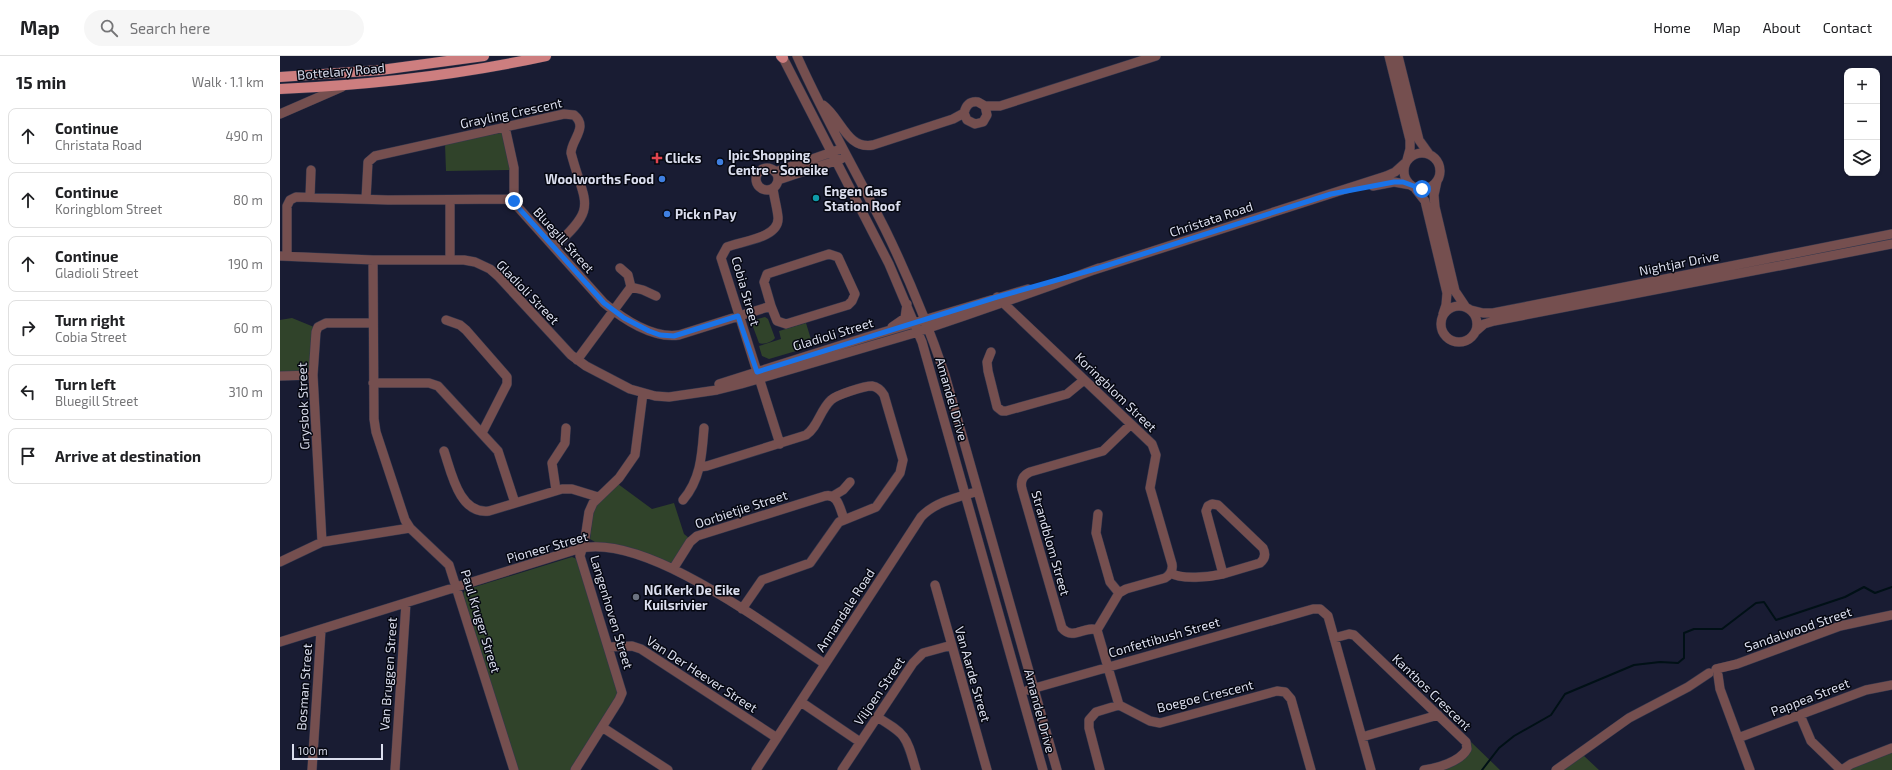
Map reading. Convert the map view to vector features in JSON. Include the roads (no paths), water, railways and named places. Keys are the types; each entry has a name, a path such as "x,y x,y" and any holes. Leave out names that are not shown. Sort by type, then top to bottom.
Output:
{"main road":[{"name":"Bottelary Road","path":"280,77 381,70 484,56"},
{"name":"Bottelary Road","path":"280,89 349,84 448,73 546,56"}],"street":[{"name":"Amandel Drive","path":"797,56 909,279 927,324 944,375 1056,770"},
{"path":"986,111 1156,56"},
{"path":"1389,56 1410,140 1410,149 1404,175 1425,202 1447,293 1441,328 1448,339 1457,342 1466,341 1476,331 1477,321 1455,291 1435,207 1434,195 1436,181 1440,174 1439,166 1435,158 1429,154 1419,140 1398,56"},
{"name":"Amandel Drive","path":"782,57 880,246 907,304 916,328 937,392 1043,770"},
{"path":"280,114 349,84"},
{"path":"820,103 835,115 853,141 864,146 873,145 953,119 964,113 967,105 974,101 978,102 986,111"},
{"path":"964,113 968,120 975,124 983,122 986,111"},
{"name":"Grayling Crescent","path":"366,199 368,165 371,158 568,114 574,115 578,118 580,125 571,154 584,197 585,209 576,227 554,247"},
{"path":"283,256 288,203 296,197 514,200 514,166 505,128"},
{"path":"843,148 777,176 769,189 758,184 758,174 766,169 777,176 848,157"},
{"path":"1406,162 1417,153 1429,154"},
{"name":"Christata Road","path":"1001,300 1391,174 1406,162"},
{"path":"310,197 311,170"},
{"path":"1412,186 1426,188 1436,181"},
{"name":"Christata Road","path":"1331,194 1389,182 1403,182 1412,186"},
{"name":"Cobia Street","path":"769,189 778,216 778,222 774,228 764,235 727,247 721,256 738,316 780,444"},
{"path":"450,200 450,260"},
{"name":"Bluegill Street","path":"514,200 516,205 604,303 614,311 649,331 666,336 679,335 771,306"},
{"name":"Nightjar Drive","path":"1468,308 1483,313 1493,313 1892,234"},
{"name":"Nightjar Drive","path":"1476,331 1484,324 1494,321 1892,244"},
{"path":"829,254 838,257 854,294 852,301 848,305 786,324 776,321 771,306 764,282 767,274 829,254"},
{"name":"Gladioli Street","path":"283,256 373,260 450,260 475,262 494,272 570,355 609,378 643,393 670,397 691,394 916,328"},
{"name":"Paul Kruger Street","path":"373,260 375,428 402,513 410,528 447,561 513,767"},
{"path":"578,360 631,287 628,275 620,268"},
{"path":"631,287 643,290 656,296"},
{"path":"916,328 1001,300"},
{"name":"Koringblom Street","path":"1001,300 1152,444 1155,451 1150,488 1172,564 1171,573"},
{"path":"867,337 903,320 906,313 907,304"},
{"path":"1443,314 1451,307 1468,308"},
{"path":"446,320 460,325 466,330 507,377 507,384 482,433"},
{"name":"Grysbok Street","path":"322,542 313,374 315,334 318,327 326,323 373,323"},
{"name":"Gladioli Street","path":"758,375 867,337 916,328"},
{"path":"991,352 987,362 988,372 997,405 1002,411 1066,394 1084,380"},
{"path":"280,376 313,374"},
{"path":"374,383 435,385 442,390 482,433 501,457 515,503"},
{"path":"700,467 708,466 809,434 828,403 834,398 868,387 878,388 882,392 902,457 902,467 876,507 844,519 837,524 812,561 764,578 758,583 742,609"},
{"name":"Langenhoven Street","path":"574,770 622,693 580,556 589,512 598,497 619,478 635,455 643,393"},
{"name":"Strandblom Street","path":"1097,630 1093,629 1071,634 1062,628 1021,482 1024,476 1030,472 1103,451 1130,424"},
{"path":"556,490 552,463 565,443 566,428"},
{"path":"683,500 692,489 700,467 704,428"},
{"path":"444,451 457,491 473,507 487,512 556,490 569,489 598,497"},
{"name":"Oorbietjie Street","path":"672,569 690,542 697,536 825,496 833,496 843,490 850,482"},
{"name":"Annandale Road","path":"756,770 921,517 940,503 977,491"},
{"path":"833,496 838,502 844,519"},
{"path":"1099,767 1089,728 1089,720 1096,712 1118,705 1097,630 1119,593 1126,589 1165,578 1171,573 1179,576 1211,577 1223,574 1260,563 1265,554 1263,548 1218,505 1212,504 1208,506 1206,511 1223,574"},
{"path":"1098,514 1096,533 1110,582 1119,593"},
{"path":"280,562 322,542 410,528"},
{"name":"Pioneer Street","path":"280,642 582,548 600,546 616,548 657,562 711,589 825,664"},
{"name":"Van Aarde Street","path":"935,585 987,770"},
{"name":"Van Bruggen Street","path":"396,770 406,603"},
{"name":"Confettibush Street","path":"1022,692 1313,609 1320,609 1326,613 1334,638"},
{"name":"Sandalwood Street","path":"1556,770 1628,718 1714,674 1840,626 1892,615"},
{"name":"Bosman Street","path":"312,770 321,630"},
{"name":"Kantbos Crescent","path":"1334,638 1349,634 1354,635 1465,741 1467,749 1462,755 1442,766 1424,770"},
{"path":"1334,638 1371,770"},
{"name":"Viljoen Street","path":"842,770 918,657 931,650 952,645"},
{"name":"Van Der Heever Street","path":"609,647 632,646 641,649 777,738"},
{"path":"1714,674 1750,770"},
{"name":"Pappea Street","path":"1738,738 1866,690 1892,685"},
{"name":"Boegoe Crescent","path":"1118,705 1150,721 1160,723 1277,691 1285,692 1291,699 1310,770"},
{"path":"800,702 860,742"},
{"path":"1362,737 1438,715"},
{"path":"1800,715 1811,741 1842,770 1851,764 1892,748"},
{"path":"877,717 897,729 904,736 916,770"},
{"path":"602,727 668,770"},
{"path":"504,770 513,767"}],"waterway":[{"path":"1482,770 1499,748 1514,736 1551,715 1565,694 1634,665 1660,662 1678,663 1684,658 1684,633 1694,629 1722,629 1756,603 1764,602 1776,620 1845,597 1864,587 1875,593 1892,587"}],"place":[{"name":"Clicks","path":"657,158"},
{"name":"Ipic Shopping Centre - Soneike","path":"720,162"},
{"name":"Woolworths Food","path":"662,179"},
{"name":"Engen Gas Station Roof","path":"816,198"},
{"name":"Pick n Pay","path":"667,214"},
{"name":"NG Kerk De Eike Kuilsrivier","path":"636,597"}]}
